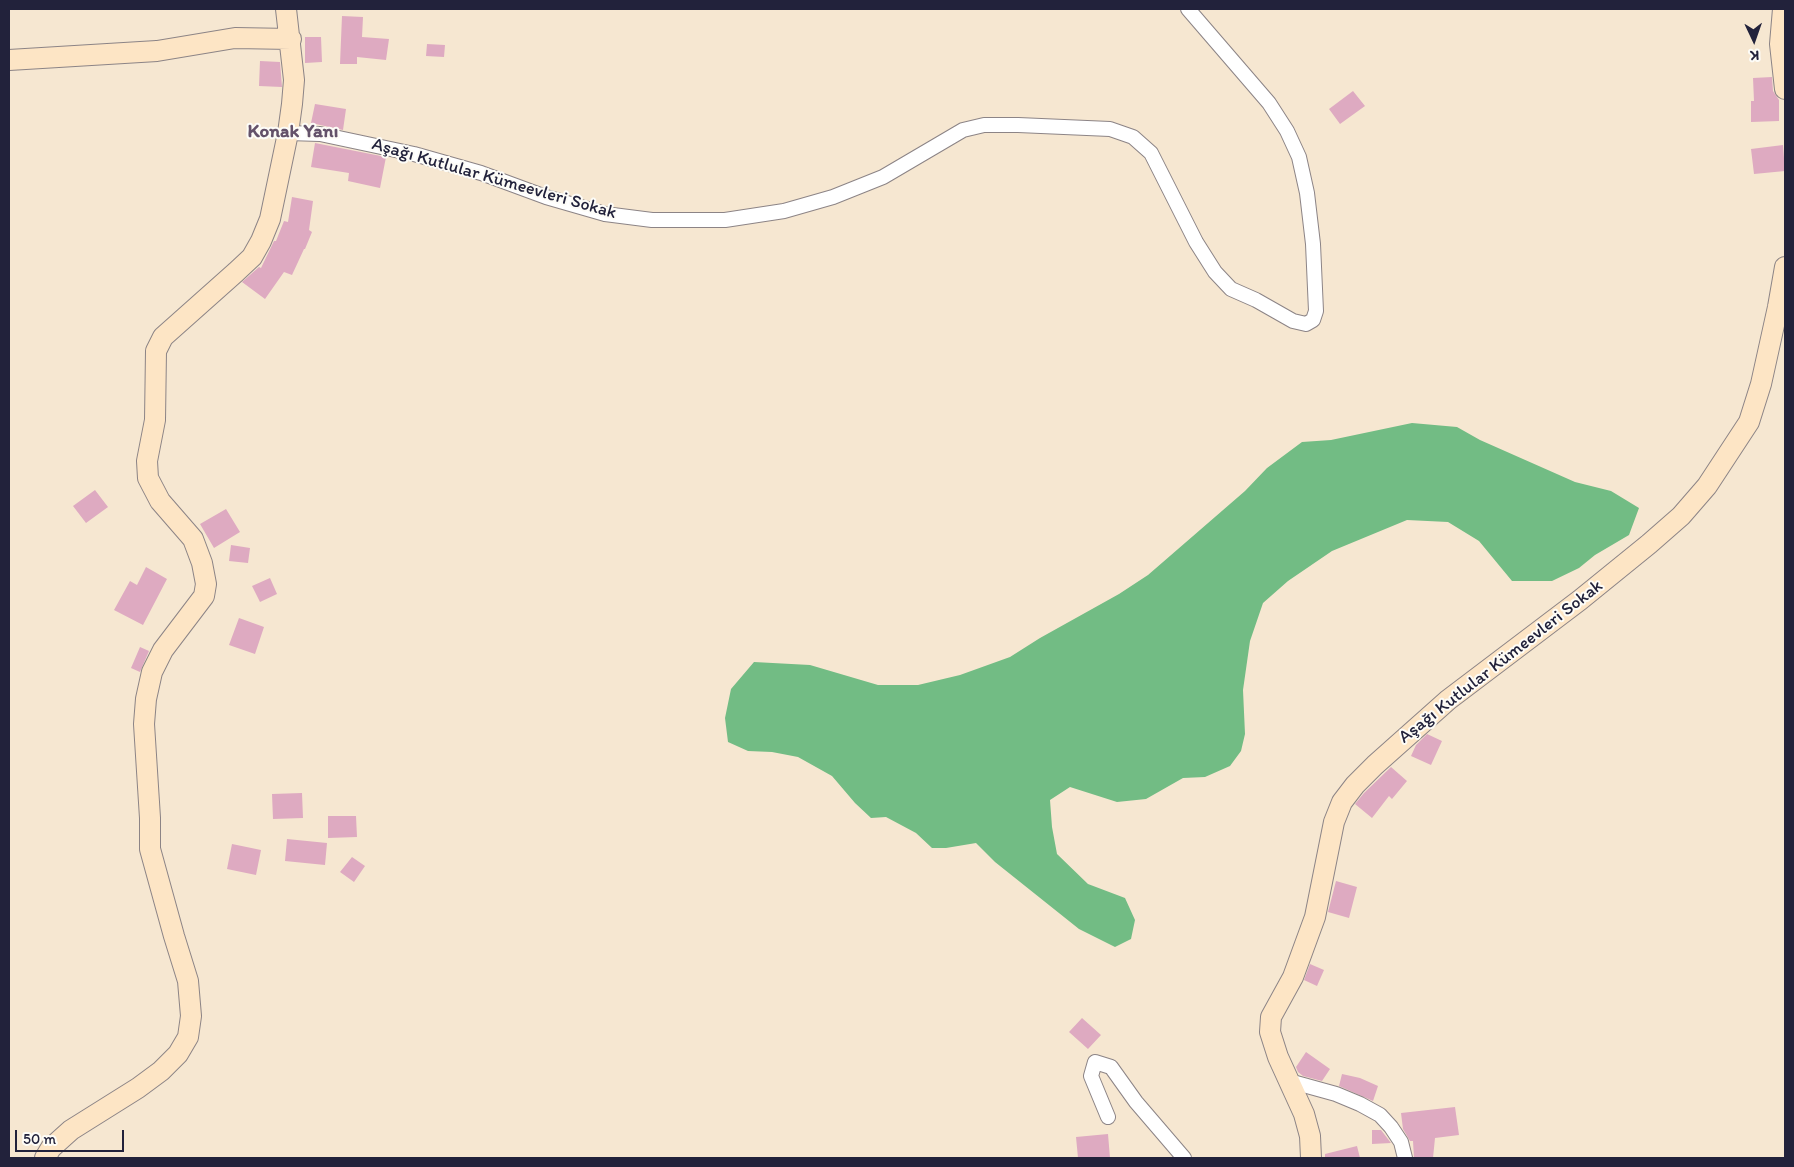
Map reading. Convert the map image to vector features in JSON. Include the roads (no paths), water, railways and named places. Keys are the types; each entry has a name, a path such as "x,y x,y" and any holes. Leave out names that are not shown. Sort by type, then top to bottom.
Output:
{"street":[{"path":"45,1158 51,1148 71,1130 138,1088 161,1071 178,1054 188,1038 192,1016 188,981 150,849 144,724 146,699 152,672 163,650 204,596 206,584 202,563 193,539 160,501 148,478 147,461 155,420 156,351 164,337 252,257 270,219 288,133 294,80 291,39 286,9"},
{"name":"Aşağı Kutlular Kümeevleri Sokak","path":"288,133 320,134 414,154 481,173 546,197 605,214 661,220 725,220 784,211 833,197 883,177 963,130 984,125 1110,130 1133,137 1151,153 1196,242 1215,272 1231,289 1256,300 1293,321 1306,324 1314,320 1316,312 1313,244 1307,193 1299,157 1287,131 1269,103 1188,9"},
{"path":"1784,9 1780,44 1785,89"},
{"path":"9,60 157,52 235,38 291,39"},
{"name":"Aşağı Kutlular Kümeevleri Sokak","path":"1312,1158 1310,1136 1304,1114 1278,1057 1270,1032 1271,1017 1293,977 1315,917 1334,822 1342,802 1355,785 1375,765 1448,700 1580,600 1650,544 1681,516 1707,486 1749,422 1761,384 1785,267"},
{"path":"1108,1117 1091,1076 1095,1062 1111,1067 1136,1102 1184,1158"},
{"path":"1289,1081 1336,1094 1380,1115 1391,1127 1400,1142 1405,1158"}],"district":[{"name":"Konak Yanı","path":"293,132"}]}
